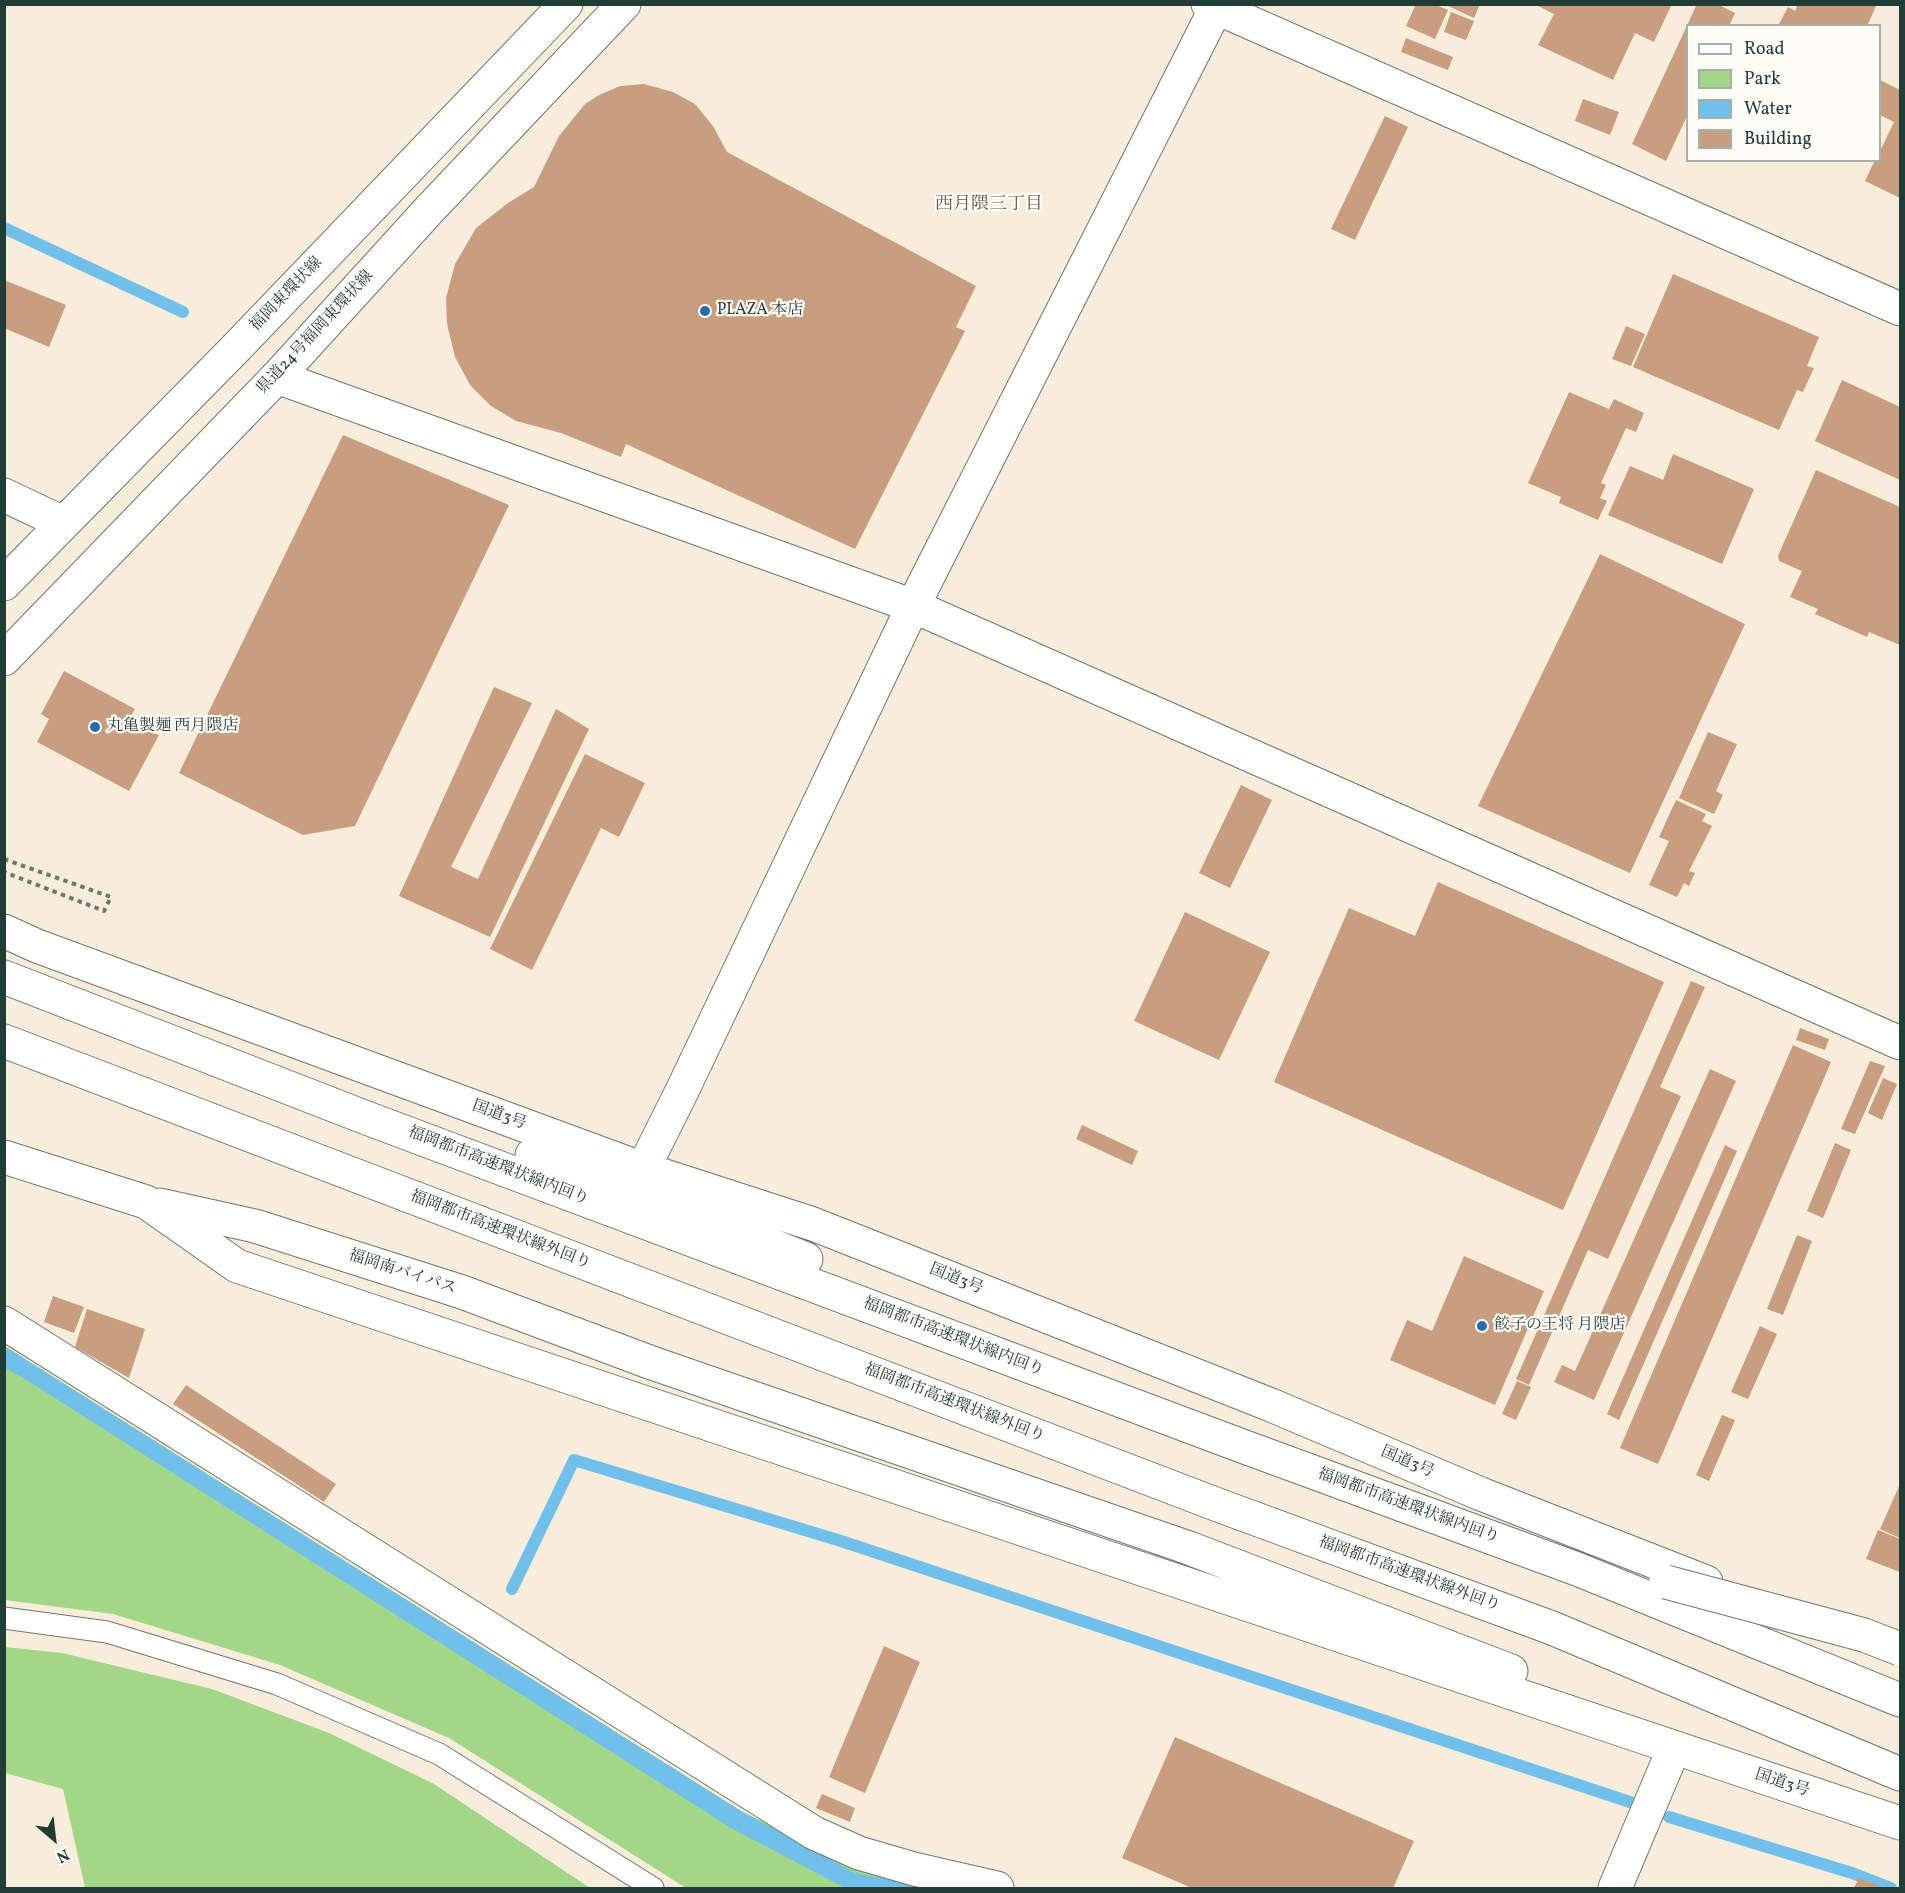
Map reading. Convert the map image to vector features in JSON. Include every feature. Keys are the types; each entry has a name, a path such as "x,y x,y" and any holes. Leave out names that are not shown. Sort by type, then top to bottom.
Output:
{"main road":[{"name":"福岡東環状線","path":"4,584 244,339 566,4"},
{"name":"県道24号福岡東環状線","path":"4,659 277,377 429,210 624,4"},
{"path":"643,1169 913,606 1212,6 1900,309"},
{"path":"277,377 913,606 1900,1043"},
{"path":"4,495 63,523"},
{"name":"国道3号","path":"4,931 37,946 643,1169 813,1224 1271,1405 1481,1494 1775,1609 1900,1648"},
{"path":"37,946 357,1091 714,1222 928,1308 1232,1438 1581,1559 1863,1635 1900,1648"},
{"name":"福岡都市高速環状線内回り","path":"4,976 409,1134 1577,1569 1900,1700"},
{"name":"福岡都市高速環状線外回り","path":"4,1041 1206,1501 1552,1628 1900,1774"},
{"name":"国道3号","path":"4,1157 146,1202 237,1266 1900,1823"},
{"name":"福岡南バイパス","path":"146,1202 266,1230 462,1292 652,1363 1189,1548 1671,1732 1900,1806"},
{"path":"4,1323 814,1833 859,1853 914,1869 998,1888"},
{"path":"1666,1582 1764,1590 1869,1617 1900,1629"},
{"path":"1615,1888 1674,1748"}],"lane":[{"path":"4,1618 107,1632 277,1684 439,1754 653,1888"}],"path":[{"path":"4,859 111,897 104,911 4,872"}],"green space":[{"path":"5,1346 741,1811 857,1867 935,1888 686,1888 449,1738 280,1665 113,1614 5,1600"},
{"path":"5,1647 62,1653 212,1689 329,1733 434,1784 590,1888 85,1888 63,1789 5,1773"}],"water":[{"path":"4,1346 741,1811 855,1873 928,1888 845,1888 731,1828 5,1368"}],"building":[{"path":"1416,4 1434,4 1448,10 1435,39 1406,26"},
{"path":"1444,4 1480,4 1474,18"},
{"path":"1534,4 1672,4 1654,42 1635,33 1613,80 1538,45 1554,14"},
{"path":"1697,4 1717,4 1735,13 1730,24 1688,24"},
{"path":"1798,4 1877,4 1868,24 1779,24 1788,7 1795,11"},
{"path":"1451,12 1474,21 1466,40 1444,32"},
{"path":"1686,28 1686,118 1666,161 1632,144"},
{"path":"1406,38 1453,57 1448,70 1401,52"},
{"path":"1881,80 1900,90 1900,198 1865,181 1874,162 1881,162 1881,149 1894,122 1881,116"},
{"name":"PLAZA 本店","path":"644,84 673,92 695,104 713,126 727,152 976,286 956,327 965,331 855,549 626,444 621,457 561,433 516,421 491,406 470,385 455,357 447,324 446,298 455,264 476,228 508,203 534,187 559,136 585,104 620,86"},
{"path":"1583,99 1619,112 1610,135 1575,121"},
{"path":"1385,116 1408,127 1355,240 1331,229"},
{"path":"1673,274 1819,337 1807,366 1814,368 1803,392 1797,390 1779,430 1633,367"},
{"path":"4,280 66,305 49,347 4,328"},
{"path":"1626,326 1645,334 1631,366 1612,359"},
{"path":"1842,380 1900,407 1900,480 1815,441"},
{"path":"1569,392 1609,409 1614,399 1644,413 1636,432 1626,428 1601,483 1606,485 1600,498 1607,501 1598,520 1559,503 1561,497 1528,483"},
{"path":"343,435 509,505 355,826 303,835 179,773"},
{"path":"1673,454 1754,489 1722,564 1608,515 1630,466 1663,480"},
{"path":"1816,470 1900,507 1900,645 1869,632 1867,637 1815,614 1818,609 1790,597 1802,571 1779,561 1778,556"},
{"path":"1600,554 1745,624 1630,873 1478,806"},
{"name":"丸亀製麺 西月隈店","path":"64,671 135,709 129,719 159,735 129,791 37,742 49,719 41,714"},
{"path":"494,687 532,703 451,867 478,879 556,709 589,729 490,937 399,896"},
{"path":"1708,732 1737,744 1716,791 1723,795 1714,814 1679,798"},
{"path":"585,754 645,783 619,837 601,828 532,970 490,949"},
{"path":"1241,785 1272,800 1230,888 1199,873"},
{"path":"1676,800 1706,814 1702,821 1712,826 1689,871 1695,873 1689,886 1684,883 1677,897 1649,885 1669,841 1659,837"},
{"path":"1438,882 1664,982 1563,1210 1274,1082 1349,908 1415,936"},
{"path":"1185,912 1270,952 1219,1060 1134,1021"},
{"path":"1691,981 1705,987 1660,1087 1681,1096 1608,1259 1588,1250 1529,1385 1516,1379"},
{"path":"1800,1028 1829,1039 1825,1050 1796,1040"},
{"path":"1793,1045 1831,1062 1658,1464 1620,1448"},
{"path":"1870,1061 1885,1066 1855,1134 1841,1129"},
{"path":"1710,1069 1736,1081 1594,1400 1554,1382 1562,1365 1575,1371"},
{"path":"1883,1078 1897,1084 1882,1120 1868,1113"},
{"path":"1082,1125 1138,1151 1132,1165 1076,1139"},
{"path":"1835,1143 1851,1150 1823,1218 1807,1211"},
{"path":"1725,1145 1737,1151 1619,1420 1607,1414"},
{"path":"1797,1235 1812,1241 1783,1315 1767,1309"},
{"name":"餃子の王将 月隈店","path":"1464,1256 1544,1291 1495,1405 1390,1360 1407,1320 1432,1331"},
{"path":"53,1296 84,1307 74,1333 44,1322"},
{"path":"87,1309 145,1329 129,1378 75,1347"},
{"path":"1760,1326 1777,1334 1748,1399 1731,1392"},
{"path":"1517,1381 1531,1387 1516,1420 1502,1414"},
{"path":"186,1385 336,1484 324,1502 173,1404"},
{"path":"1722,1415 1735,1420 1709,1481 1696,1475"},
{"path":"1900,1484 1900,1538 1880,1529"},
{"path":"1878,1530 1900,1539 1900,1572 1866,1559"},
{"path":"884,1646 920,1662 865,1793 829,1777"},
{"path":"1175,1737 1414,1841 1393,1888 1192,1888 1122,1858"},
{"path":"822,1794 855,1808 850,1822 816,1808"},
{"path":"1859,1878 1884,1888 1854,1888"}],"waterway":[{"path":"4,228 183,312"},
{"path":"512,1589 574,1460 841,1541 1633,1803"},
{"path":"1669,1817 1852,1873 1891,1888"}],"place":[{"name":"PLAZA 本店","path":"705,311"},
{"name":"丸亀製麺 西月隈店","path":"95,727"},
{"name":"餃子の王将 月隈店","path":"1482,1326"}],"district":[{"name":"西月隈三丁目","path":"989,206"}]}
